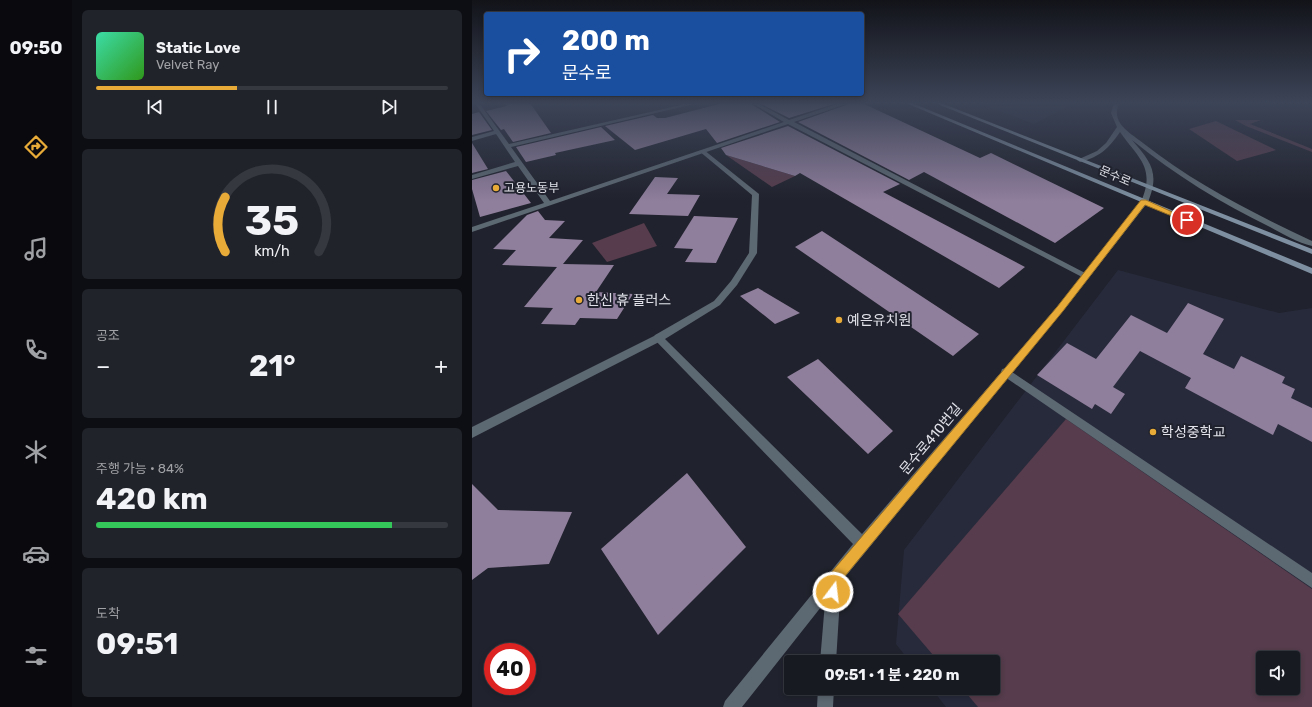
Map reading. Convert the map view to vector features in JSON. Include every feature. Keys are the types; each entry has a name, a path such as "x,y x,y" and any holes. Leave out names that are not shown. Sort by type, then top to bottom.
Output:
{"main road":[{"name":"문수로","path":"989,136 1312,271"},
{"name":"문수로","path":"1021,136 1312,252"}],"street":[{"path":"472,139 483,136"},
{"path":"501,136 548,204"},
{"path":"508,146 551,136"},
{"path":"472,230 747,136"},
{"path":"816,136 1085,275"},
{"path":"1080,160 1092,157 1102,151 1109,145 1115,136"},
{"path":"1127,136 1141,155 1149,171 1150,188"},
{"path":"1131,136 1166,164 1212,194 1312,244"},
{"path":"472,433 658,338 717,302 734,283 753,253 756,194 702,151"},
{"path":"472,177 520,163"},
{"name":"문수로410번길","path":"731,707 862,544 1060,309 1085,275 1144,202 1150,188"},
{"path":"658,338 862,544"},
{"path":"1006,372 1312,581"},
{"path":"828,655 834,578"},
{"path":"825,707 826,695"}],"shaded area":[{"path":"1199,136 1247,136 1276,150 1237,161"},
{"path":"1271,136 1280,136 1312,149 1312,152"},
{"path":"726,155 795,176 772,187"},
{"path":"644,223 657,246 607,262 592,243"},
{"name":"학성중학교","path":"1118,270 1279,313 1312,308 1312,707 946,707 937,695 1000,695 1000,655 905,655 896,644 904,550"},
{"path":"1066,419 1312,589 1312,707 978,707 968,695 1000,695 1000,655 933,655 898,614"}],"building":[{"path":"509,136 538,136 513,142"},
{"path":"563,136 611,136 615,140 555,153 556,155 526,162 516,147"},
{"path":"617,136 682,136 635,150"},
{"path":"711,136 738,136 717,143"},
{"path":"758,136 807,136 900,184 883,192 1025,267 999,288 800,173 795,176 726,155 721,148"},
{"path":"825,136 933,136 980,158 991,153 1104,208 1055,243 924,172 909,180"},
{"path":"472,143 488,169 472,173"},
{"name":"고용노동부","path":"506,171 531,203 480,217 472,189 472,180"},
{"path":"655,177 678,178 667,194 700,195 688,216 629,214"},
{"path":"538,211 545,220 565,221 549,238 583,240 563,264 614,265 596,292 633,294 617,319 580,318 575,325 541,324 553,308 524,307 557,267 502,265 516,250 493,249 527,215"},
{"name":"한신 휴 플러스","path":"694,216 738,218 716,263 685,262 693,249 674,248"},
{"path":"822,231 979,334 953,356 795,247"},
{"path":"758,288 800,313 775,324 740,296"},
{"path":"1188,303 1224,319 1203,354 1234,369 1241,356 1285,377 1282,383 1295,389 1291,398 1312,408 1312,442 1278,424 1273,435 1185,388 1191,378 1140,351 1113,387 1125,394 1111,414 1095,404 1092,409 1037,375 1067,343 1096,359 1131,315 1167,333"},
{"path":"818,359 893,431 868,454 787,377"},
{"path":"687,473 746,547 658,635 601,549"},
{"path":"472,484 498,510 572,512 549,564 488,568 472,580"}],"place":[{"name":"고용노동부","path":"496,188"},
{"name":"한신 휴 플러스","path":"579,300"},
{"name":"예은유치원","path":"839,320"},
{"name":"학성중학교","path":"1153,432"}],"route":[{"path":"833,592 834,578 1060,309 1085,275 1144,202 1187,220"}]}
